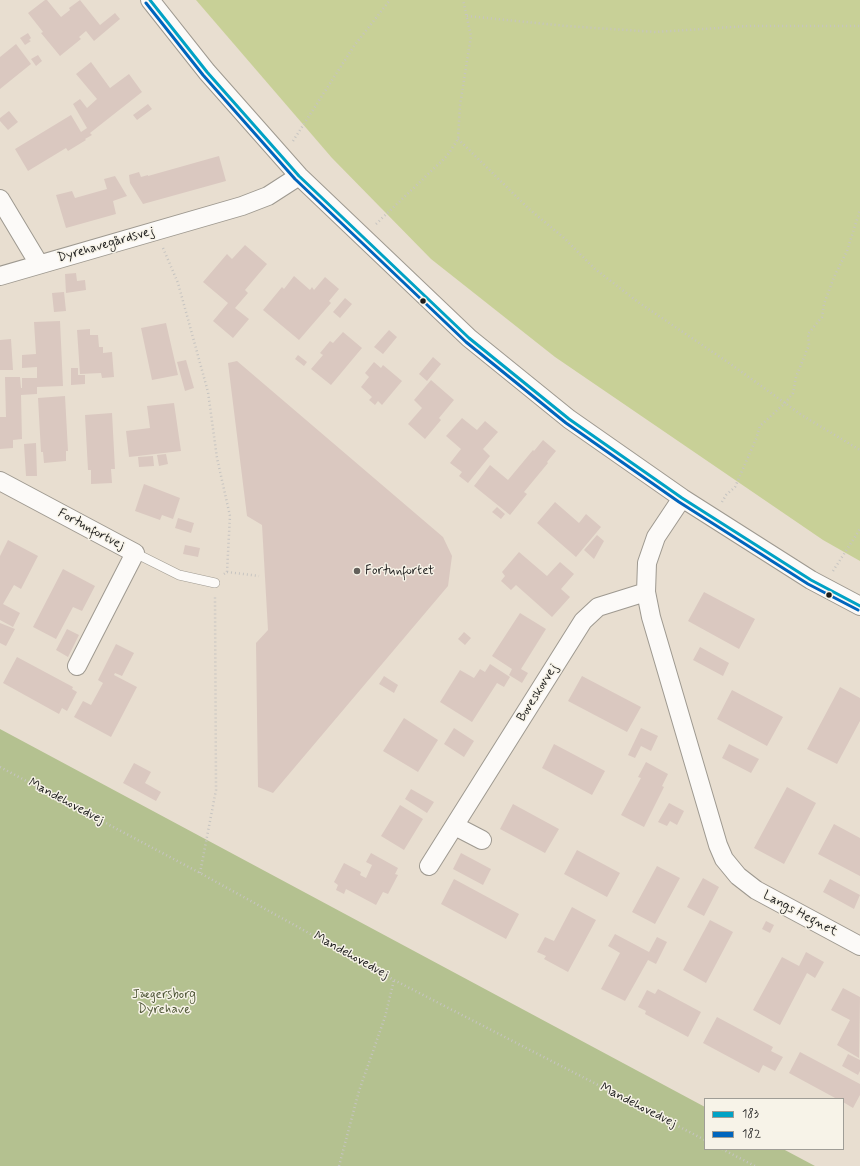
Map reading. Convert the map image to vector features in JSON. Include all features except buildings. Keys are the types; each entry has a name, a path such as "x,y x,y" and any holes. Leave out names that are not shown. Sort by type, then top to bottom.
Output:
{"street":[{"path":"150,0 207,72 298,176 469,338 570,419 682,498 823,586 860,606"},
{"name":"Dyrehavegårdsvej","path":"0,276 242,206 268,196 298,176"},
{"path":"0,199 39,264"},
{"name":"Fortunfortvej","path":"0,481 135,553 77,666"},
{"name":"Langs Hegnet","path":"682,498 656,537 647,563 646,592 651,617 668,678 718,845 724,859 738,876 756,890 860,946"},
{"name":"Boveskovvej","path":"429,866 583,621 598,607 646,592"},
{"path":"455,826 482,840"}],"lane":[{"path":"135,553 180,575 215,583"}],"path":[{"path":"283,158 354,46 390,0"},
{"path":"362,237 446,156 458,139 460,105 471,36 463,0"},
{"path":"467,16 566,26 656,32 748,26 860,26"},
{"path":"458,139 529,209 563,237 595,269 638,302 732,365 785,403 832,435 860,450"},
{"path":"710,516 720,505 726,495 735,488 760,426 785,403 793,393 798,372 809,345 808,334 822,317 824,304 834,277 847,251 860,210"},
{"path":"155,231 178,282 208,392 217,458 230,516 227,572 215,583 216,790 200,873"},
{"path":"823,586 860,529"},
{"path":"227,572 259,576"},
{"name":"Mandehovedvej","path":"0,767 200,873 394,980 704,1139"},
{"path":"339,1166 359,1091 385,1017 394,980"},
{"path":"724,1150 755,1166"}],"green space":[{"path":"196,0 860,0 860,561 823,540 555,357 431,259 332,158"},
{"name":"Jægersborg Dyrehave","path":"0,729 704,1106 704,1150 785,1150 815,1166 0,1166"}],"transit line":[{"name":"183","path":"150,0 207,72 299,176 469,338 569,419 682,498 811,580 860,606"},
{"name":"182","path":"146,3 203,75 295,179 466,342 566,423 679,502 808,584 858,610"}],"place":[{"name":"Fortunfortet","path":"357,571"}]}
